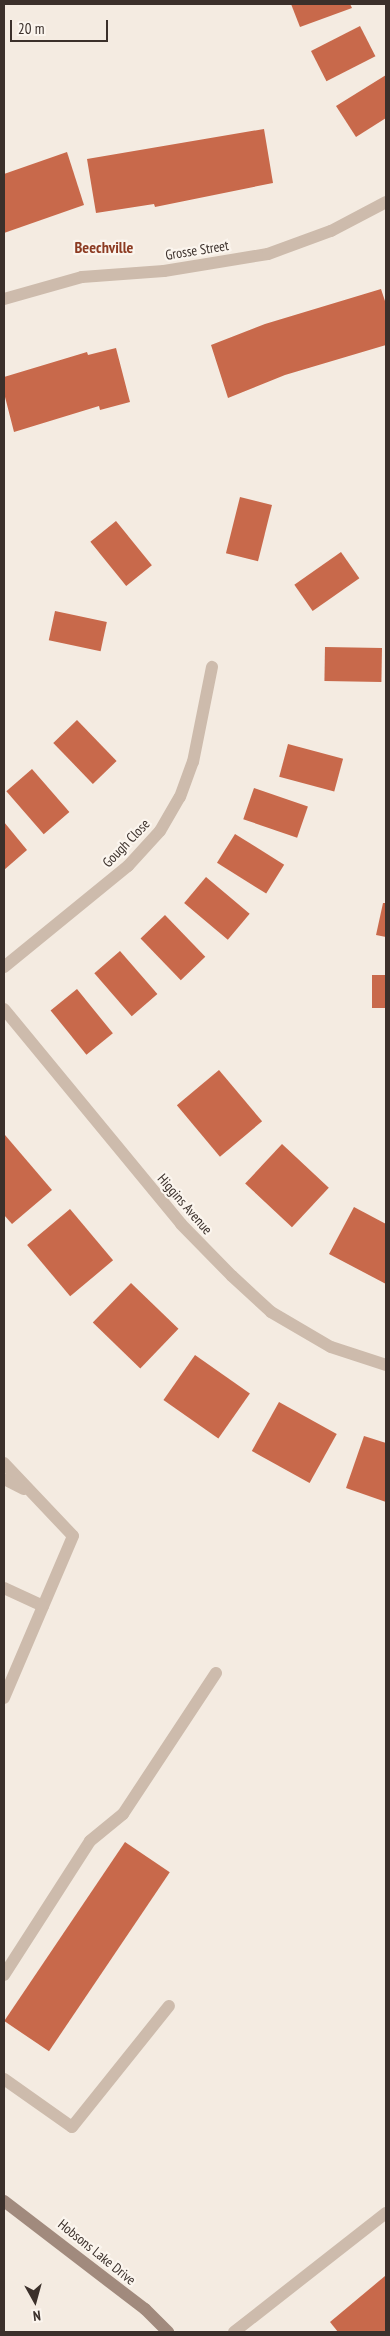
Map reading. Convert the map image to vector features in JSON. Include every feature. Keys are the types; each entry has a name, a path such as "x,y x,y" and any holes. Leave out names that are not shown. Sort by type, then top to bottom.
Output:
{"street":[{"name":"Grosse Street","path":"4,298 82,277 128,275 268,254 331,231 386,202"},
{"name":"Gough Close","path":"4,967 128,866 160,831 180,797 193,762 212,667"},
{"name":"Higgins Avenue","path":"4,1009 181,1224 232,1276 271,1312 331,1347 386,1365"},
{"path":"4,1463 72,1536 4,1698"},
{"path":"4,1479 31,1492"},
{"path":"4,1588 43,1606"},
{"path":"4,1975 90,1841 123,1814 216,1673"},
{"path":"4,2079 72,2127 169,2006"},
{"name":"Hobsons Lake Drive","path":"4,2200 145,2309 168,2332"},
{"path":"234,2332 386,2213"}],"building":[{"path":"291,4 350,4 352,8 300,27"},
{"path":"360,26 375,56 326,81 311,51"},
{"path":"386,75 386,118 356,137 336,106"},
{"path":"264,129 273,183 155,207 154,204 96,213 87,159"},
{"path":"67,152 84,205 4,233 4,174"},
{"path":"381,289 386,304 386,345 285,375 228,398 211,345 265,324"},
{"path":"116,348 130,402 100,410 99,406 14,432 4,393 4,377 87,352 88,355"},
{"path":"240,497 272,505 258,561 226,553"},
{"path":"116,521 152,565 126,586 90,542"},
{"path":"341,552 359,578 313,611 294,585"},
{"path":"55,611 107,622 101,651 49,640"},
{"path":"325,647 382,648 381,682 324,681"},
{"path":"77,720 117,761 93,784 53,743"},
{"path":"288,744 343,759 334,792 279,777"},
{"path":"32,769 69,812 44,834 6,791"},
{"path":"254,788 308,807 297,838 243,819"},
{"path":"4,822 27,850 4,870"},
{"path":"235,834 284,865 266,894 217,863"},
{"path":"206,877 250,914 228,940 184,903"},
{"path":"383,903 386,903 386,937 376,935"},
{"path":"165,915 205,957 181,980 141,939"},
{"path":"120,951 157,994 132,1016 94,973"},
{"path":"372,975 386,975 386,1008 372,1008"},
{"path":"77,989 113,1033 86,1055 51,1010"},
{"path":"219,1070 262,1121 220,1157 177,1105"},
{"path":"5,1135 52,1190 12,1224 4,1215"},
{"path":"282,1144 329,1188 292,1227 245,1183"},
{"path":"354,1207 386,1224 386,1284 329,1254"},
{"path":"70,1209 113,1260 70,1296 27,1245"},
{"path":"131,1283 178,1329 140,1368 93,1323"},
{"path":"195,1355 250,1393 218,1438 163,1400"},
{"path":"279,1402 337,1434 310,1483 252,1451"},
{"path":"364,1436 386,1443 386,1502 346,1488"},
{"path":"125,1842 170,1872 49,2051 4,2021"},
{"path":"385,2276 386,2332 338,2332 330,2322"}],"district":[{"name":"Beechville","path":"104,247"}]}
